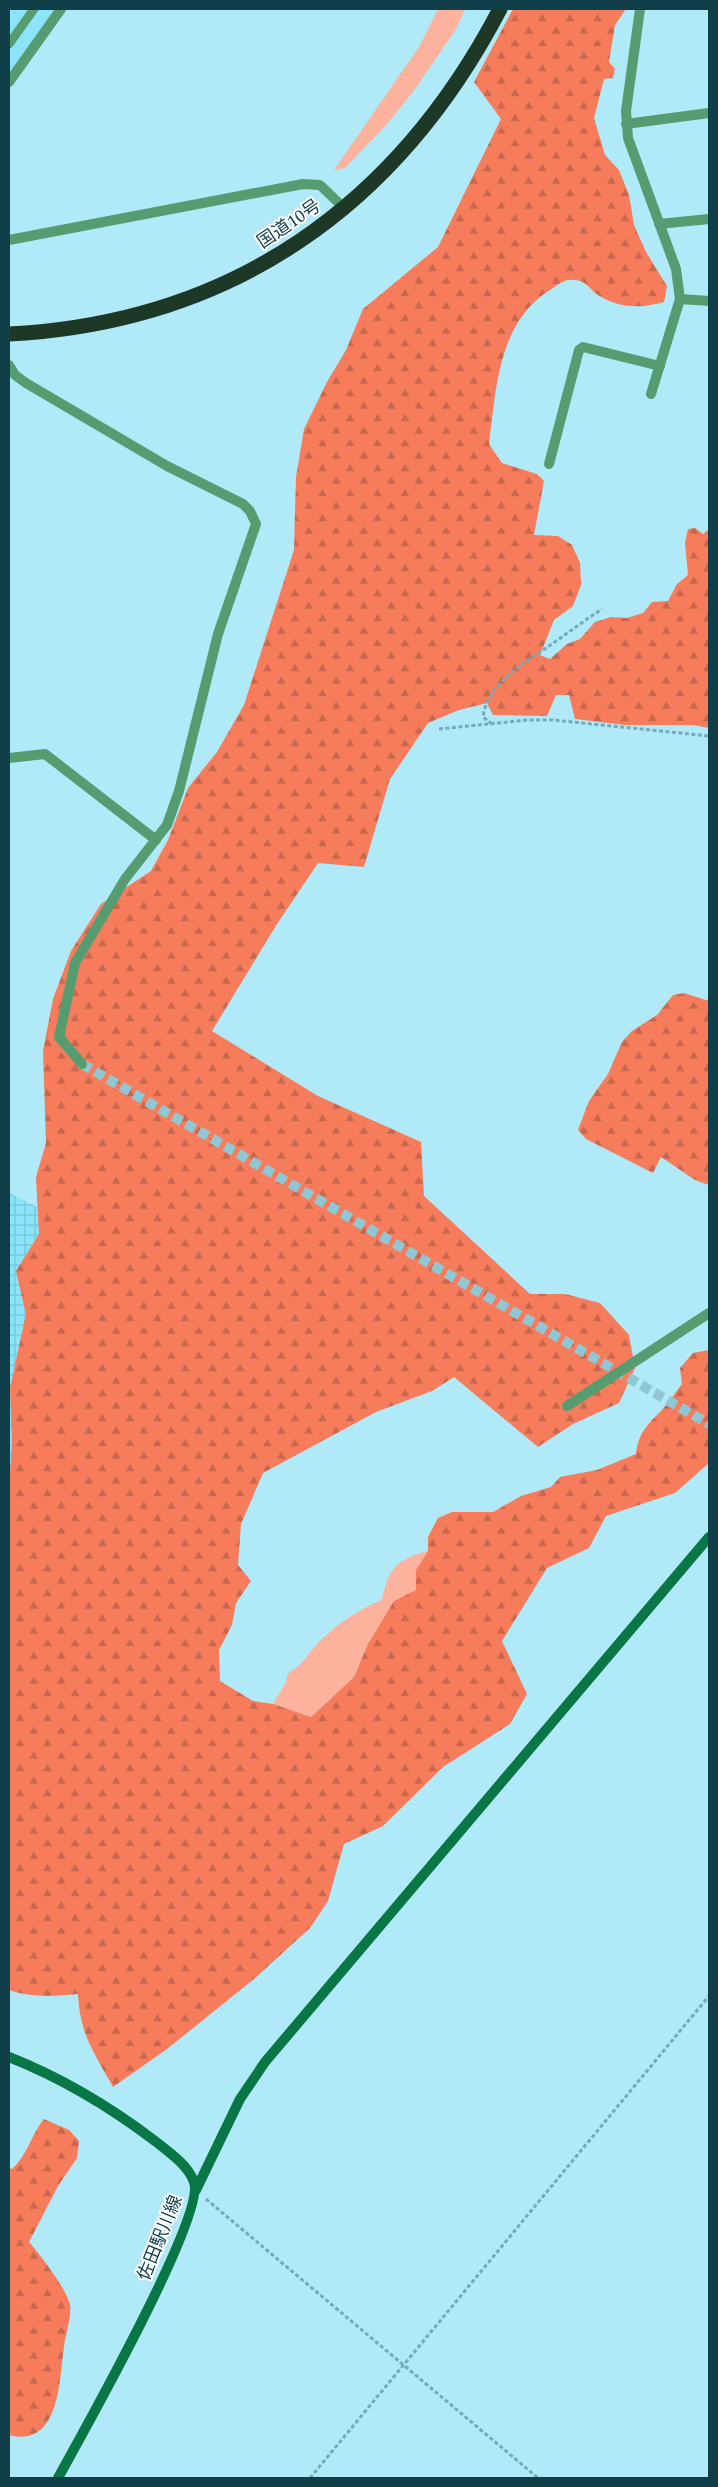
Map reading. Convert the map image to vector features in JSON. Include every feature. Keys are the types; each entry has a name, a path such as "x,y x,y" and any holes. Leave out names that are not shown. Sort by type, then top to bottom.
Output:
{"highway":[{"name":"国道10号","path":"9,334 82,328 129,318 188,299 232,281 274,258 344,208 398,156 446,99 474,56 500,9"}],"street":[{"path":"9,82 61,9"},
{"path":"640,9 626,124 633,155 676,269 680,299 651,394"},
{"path":"626,124 709,113"},
{"path":"9,240 303,184 320,185 344,208"},
{"path":"659,224 709,219"},
{"path":"680,299 709,301"},
{"path":"549,464 579,350 583,347 660,366"},
{"path":"9,365 15,374 26,383 168,466 243,504 254,517 256,524 215,644 179,791 167,825 125,879 74,964 59,1037 82,1064"},
{"path":"9,758 45,754 156,840"},
{"path":"567,1406 709,1313"},
{"path":"196,2190 236,2106 265,2062 709,1537"},
{"name":"佐田駅川線","path":"9,2057 73,2085 123,2117 181,2163 190,2174 196,2190 187,2222 163,2279 58,2478"}],"lane":[{"path":"9,44 34,9"}],"path":[{"path":"492,724 483,717 485,706 499,686 522,662 602,609"},
{"path":"439,729 527,720 553,720 709,736"},
{"path":"310,2478 709,1996"},
{"path":"196,2190 538,2478"}],"shaded area":[{"path":"9,9 55,9 9,77"},
{"path":"438,9 465,9 456,29 413,92 387,124 345,168 334,170 419,47"},
{"path":"9,1193 41,1209 22,1439 9,1665"},
{"path":"428,1551 416,1570 416,1590 394,1601 368,1644 354,1677 311,1717 273,1704 286,1682 288,1673 303,1662 318,1642 351,1616 382,1600 387,1580 401,1562"}],"green space":[{"path":"513,9 626,9 615,25 609,62 615,69 613,78 604,79 594,118 605,155 619,170 629,195 634,225 646,252 667,286 664,302 646,306 628,306 603,298 582,282 575,280 564,281 533,304 520,320 510,339 503,359 494,402 489,444 502,463 537,474 544,481 534,535 558,536 572,545 580,563 581,585 573,606 554,620 540,655 550,659 567,644 580,639 595,622 611,617 627,618 643,613 652,602 668,601 677,584 688,575 685,543 688,529 695,528 703,534 709,529 709,728 693,725 625,725 575,719 569,695 556,695 547,716 493,715 487,703 459,710 428,723 390,779 364,867 318,863 277,924 212,1031 318,1096 421,1142 424,1196 530,1294 565,1294 600,1303 629,1335 635,1368 619,1403 573,1424 538,1447 454,1377 432,1391 376,1412 263,1473 241,1524 238,1565 251,1581 236,1603 232,1625 219,1650 220,1681 253,1701 273,1704 311,1717 354,1677 368,1644 394,1601 416,1590 416,1570 428,1551 428,1537 438,1518 452,1512 493,1512 521,1496 551,1487 560,1477 597,1470 636,1454 644,1429 665,1407 682,1384 680,1368 693,1353 709,1350 709,1463 675,1493 606,1516 589,1548 547,1568 502,1641 527,1694 510,1724 443,1767 383,1826 344,1844 328,1901 310,1928 254,1979 167,2049 113,2087 89,2043 79,2008 78,1994 51,1996 17,1993 9,1990 9,1486 12,1443 10,1388 26,1314 16,1271 39,1234 36,1177 46,1143 43,1051 53,999 71,951 101,904 151,871 168,840 188,788 217,752 244,705 294,550 296,477 304,429 327,382 346,350 363,309 438,247 501,119 474,82"},
{"path":"684,993 709,1001 709,1185 695,1180 661,1157 653,1173 586,1139 578,1130 589,1101 608,1074 622,1042 632,1031 657,1015 673,995"},
{"path":"44,2119 69,2130 79,2141 77,2158 58,2186 29,2242 64,2290 70,2305 70,2314 54,2409 47,2422 38,2432 26,2436 9,2435 9,2168 12,2169 22,2158"}],"tunnel":[{"path":"82,1064 709,1424"}]}
